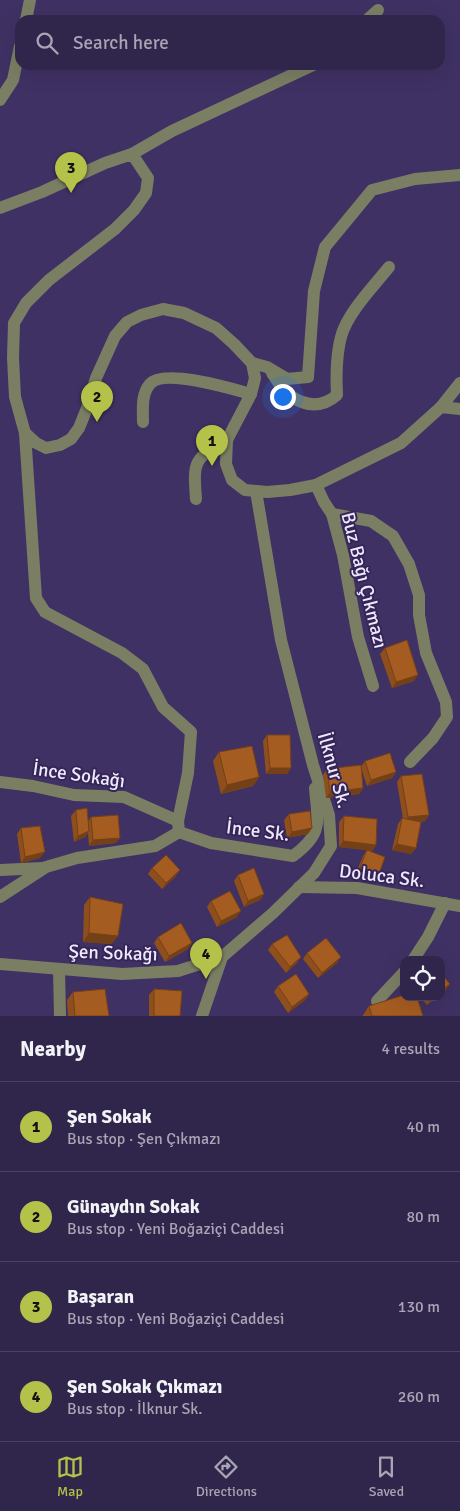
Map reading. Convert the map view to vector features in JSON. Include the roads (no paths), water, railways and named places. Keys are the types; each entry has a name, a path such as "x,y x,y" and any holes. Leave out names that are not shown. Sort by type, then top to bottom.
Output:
{"street":[{"path":"27,15 30,0"},
{"path":"372,15 378,10"},
{"path":"0,100 13,80 15,70"},
{"path":"0,208 42,192 105,163 132,154 172,131 302,70"},
{"path":"0,870 46,867 77,858 155,846 178,827 188,773 191,732 163,707 143,669 122,653 45,612 36,598 25,433 15,397 14,323 26,303 49,280 115,229 134,210 146,193 148,178 132,154"},
{"path":"25,433 36,443 46,448 60,445 71,439 82,421 96,378 115,336 127,322 141,314 164,309 184,313 216,328 252,363 267,367 287,378 308,376 314,291 324,247 372,190 415,179 460,175"},
{"path":"267,367 288,395 311,405 329,402 337,395 336,368 341,335 356,308 389,267"},
{"path":"252,363 255,378 251,394 227,440 226,464 232,480 245,490 290,490 316,485 401,443 441,407 460,382"},
{"path":"143,422 144,397 154,381 169,378 213,383 251,394"},
{"path":"441,407 460,409"},
{"path":"196,499 194,472 202,455 227,440"},
{"name":"Buz Bağı Çıkmazı","path":"316,485 332,514 343,555 358,637 373,686"},
{"name":"İlknur Sk.","path":"222,957 273,913 314,872 331,846 329,815 313,765 281,640 256,491"},
{"path":"332,514 370,521 393,536 409,564 419,595 419,615 426,653 446,702 447,716 433,738 410,762"},
{"name":"İnce Sk.","path":"178,827 211,843 293,856 307,846 315,835 317,816 313,765"},
{"name":"İnce Sokağı","path":"0,782 33,786 74,795 124,797 178,827"},
{"path":"0,897 46,867"},
{"name":"Doluca Sk.","path":"299,887 357,888 460,906"},
{"path":"416,956 428,937 445,903"},
{"path":"202,1016 222,957"},
{"name":"Şen Sokağı","path":"0,964 122,974 178,971 222,957"},
{"path":"59,969 60,1016"},
{"path":"378,1001 400,976"}],"place":[{"name":"Başaran","path":"71,193"},
{"name":"Günaydın Sokak","path":"97,422"},
{"name":"Şen Sokak","path":"212,466"},
{"name":"Şen Sokak Çıkmazı","path":"206,979"}]}
